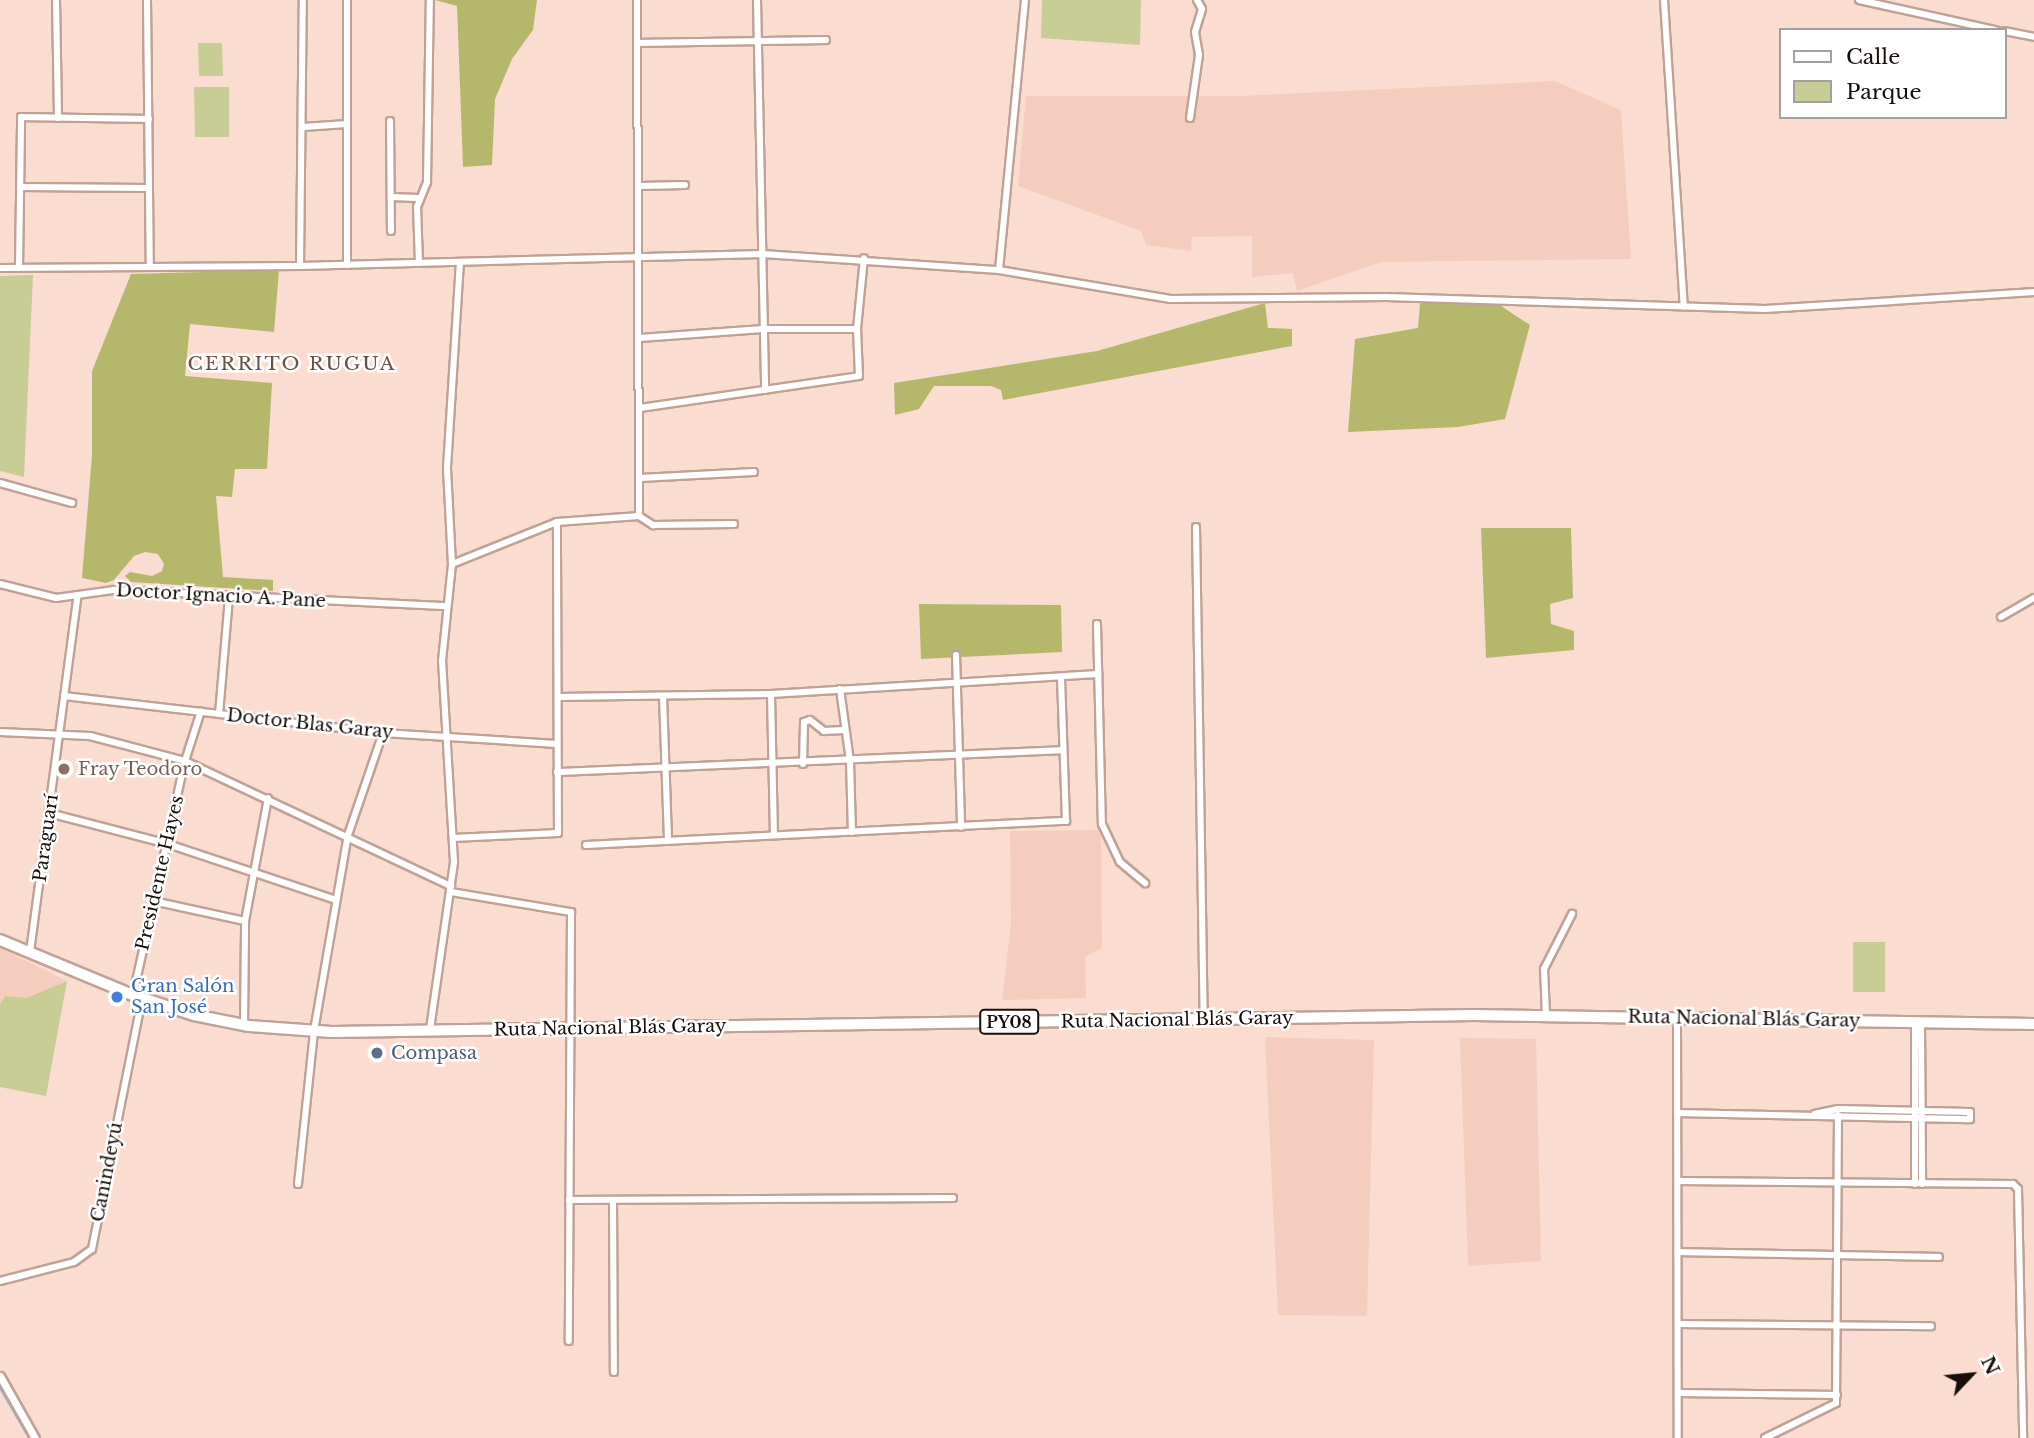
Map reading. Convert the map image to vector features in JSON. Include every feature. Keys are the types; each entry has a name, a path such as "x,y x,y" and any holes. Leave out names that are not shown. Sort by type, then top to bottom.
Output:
{"highway":[{"name":"Ruta Nacional Blás Garay","path":"0,940 137,996 244,1025 314,1031 1204,1018 1546,1016 2034,1024"}],"street":[{"path":"56,0 58,118"},
{"path":"147,0 150,267"},
{"path":"300,266 303,0"},
{"path":"347,0 347,265"},
{"path":"419,263 418,198 427,182 430,0"},
{"path":"637,0 640,186 639,516"},
{"path":"757,0 760,254 765,390"},
{"path":"999,270 1025,0"},
{"path":"1190,118 1199,55 1195,32 1202,9 1198,0"},
{"path":"1664,0 1684,306"},
{"path":"1859,0 1987,28"},
{"path":"2006,32 2034,37"},
{"path":"638,43 826,40"},
{"path":"19,268 20,117 149,119"},
{"path":"390,121 391,231"},
{"path":"303,127 347,124"},
{"path":"640,186 685,185"},
{"path":"20,187 148,188"},
{"path":"391,197 418,198"},
{"path":"0,268 300,266 760,254 863,258 999,270 1171,299 1391,297 1765,309 2034,292"},
{"path":"640,408 859,376 857,329 863,258"},
{"path":"430,1030 451,889 453,838 444,737 445,606 452,564 447,468 460,262"},
{"path":"640,338 763,329 857,329"},
{"path":"640,478 754,472"},
{"path":"0,482 72,503"},
{"path":"452,564 556,522 639,516 653,525 734,524"},
{"path":"453,838 558,833 556,522"},
{"path":"1196,527 1204,1018"},
{"name":"Doctor Ignacio A. Pane","path":"0,584 77,598 114,590 229,598 445,606"},
{"name":"Paraguarí","path":"30,952 77,598"},
{"path":"219,714 229,598"},
{"path":"2001,617 2034,598"},
{"path":"1097,624 1102,824 1121,862 1144,883"},
{"path":"956,654 961,827"},
{"path":"558,697 771,694 1098,674"},
{"path":"586,845 1066,821 1061,677"},
{"path":"840,689 850,761 852,832"},
{"path":"771,694 774,835"},
{"name":"Doctor Blas Garay","path":"64,696 383,733 557,744"},
{"path":"663,696 668,841"},
{"name":"Presidente Hayes","path":"137,996 153,901 185,761 201,711"},
{"path":"803,764 804,722 810,720 824,731 844,730"},
{"path":"0,732 60,733 185,761 348,835 451,889 571,912 569,1341"},
{"path":"298,1184 314,1031 348,835 383,733"},
{"path":"557,772 803,764 1063,750"},
{"path":"244,1025 245,920 268,798"},
{"path":"48,813 168,844 336,900"},
{"path":"153,901 245,920"},
{"path":"1546,1016 1544,969 1572,915"},
{"name":"Canindeyú","path":"0,1280 74,1262 92,1249 137,996"},
{"path":"1677,1018 1678,1438"},
{"path":"1918,1022 1919,1184"},
{"path":"1678,1113 1815,1114 1838,1118 1918,1115 1970,1112 1969,1119 1918,1115 1838,1109 1815,1114"},
{"path":"1765,1438 1831,1408 1837,1395 1838,1109"},
{"path":"1678,1181 2012,1184 2018,1189 2023,1438"},
{"path":"569,1200 953,1198"},
{"path":"613,1200 614,1371"},
{"path":"1678,1252 1939,1257"},
{"path":"1678,1324 1931,1326"},
{"path":"0,1376 35,1438"},
{"path":"1678,1393 1837,1395"}],"shaded area":[{"path":"1555,81 1621,110 1631,259 1381,262 1297,291 1293,273 1252,277 1252,236 1192,237 1191,251 1146,245 1141,231 1018,186 1026,96 1241,96"},
{"path":"1101,830 1102,948 1085,957 1086,998 1002,1000 1011,924 1010,831"},
{"path":"0,948 67,981 26,998 5,996 0,1004"},
{"path":"1265,1037 1374,1040 1367,1316 1278,1315"},
{"path":"1460,1038 1536,1039 1541,1261 1468,1266"}],"green space":[{"path":"435,0 537,0 533,30 512,59 495,99 492,165 463,167 457,6"},
{"path":"1042,0 1141,0 1140,45 1041,38"},
{"path":"198,43 222,43 223,76 199,76"},
{"path":"194,87 229,87 229,137 195,137"},
{"path":"279,270 274,332 190,324 185,376 272,383 267,469 235,469 232,497 216,496 223,577 273,580 273,591 131,582 125,576 130,572 152,576 162,571 164,564 158,554 145,552 134,556 114,580 106,583 82,578 92,455 92,371 131,274"},
{"path":"33,275 24,477 0,471 0,276"},
{"path":"1265,303 1268,328 1292,329 1292,346 1003,400 1001,390 991,386 934,386 919,409 895,415 894,383 1097,351"},
{"path":"1420,303 1498,304 1530,325 1505,419 1458,427 1348,432 1355,339 1418,328"},
{"path":"1481,528 1571,528 1573,598 1550,604 1551,624 1574,631 1574,650 1486,658"},
{"path":"919,604 1061,605 1062,652 921,659"},
{"path":"1853,942 1885,942 1885,992 1853,992"},
{"path":"67,981 46,1096 0,1087 0,1004 5,996 26,998"}],"waterway":[{"path":"0,1388 29,1438"}],"place":[{"name":"Fray Teodoro","path":"64,769"},
{"name":"Gran Salón San José","path":"117,997"},
{"name":"Compasa","path":"377,1053"}],"district":[{"name":"CERRITO RUGUA","path":"292,364"}]}
